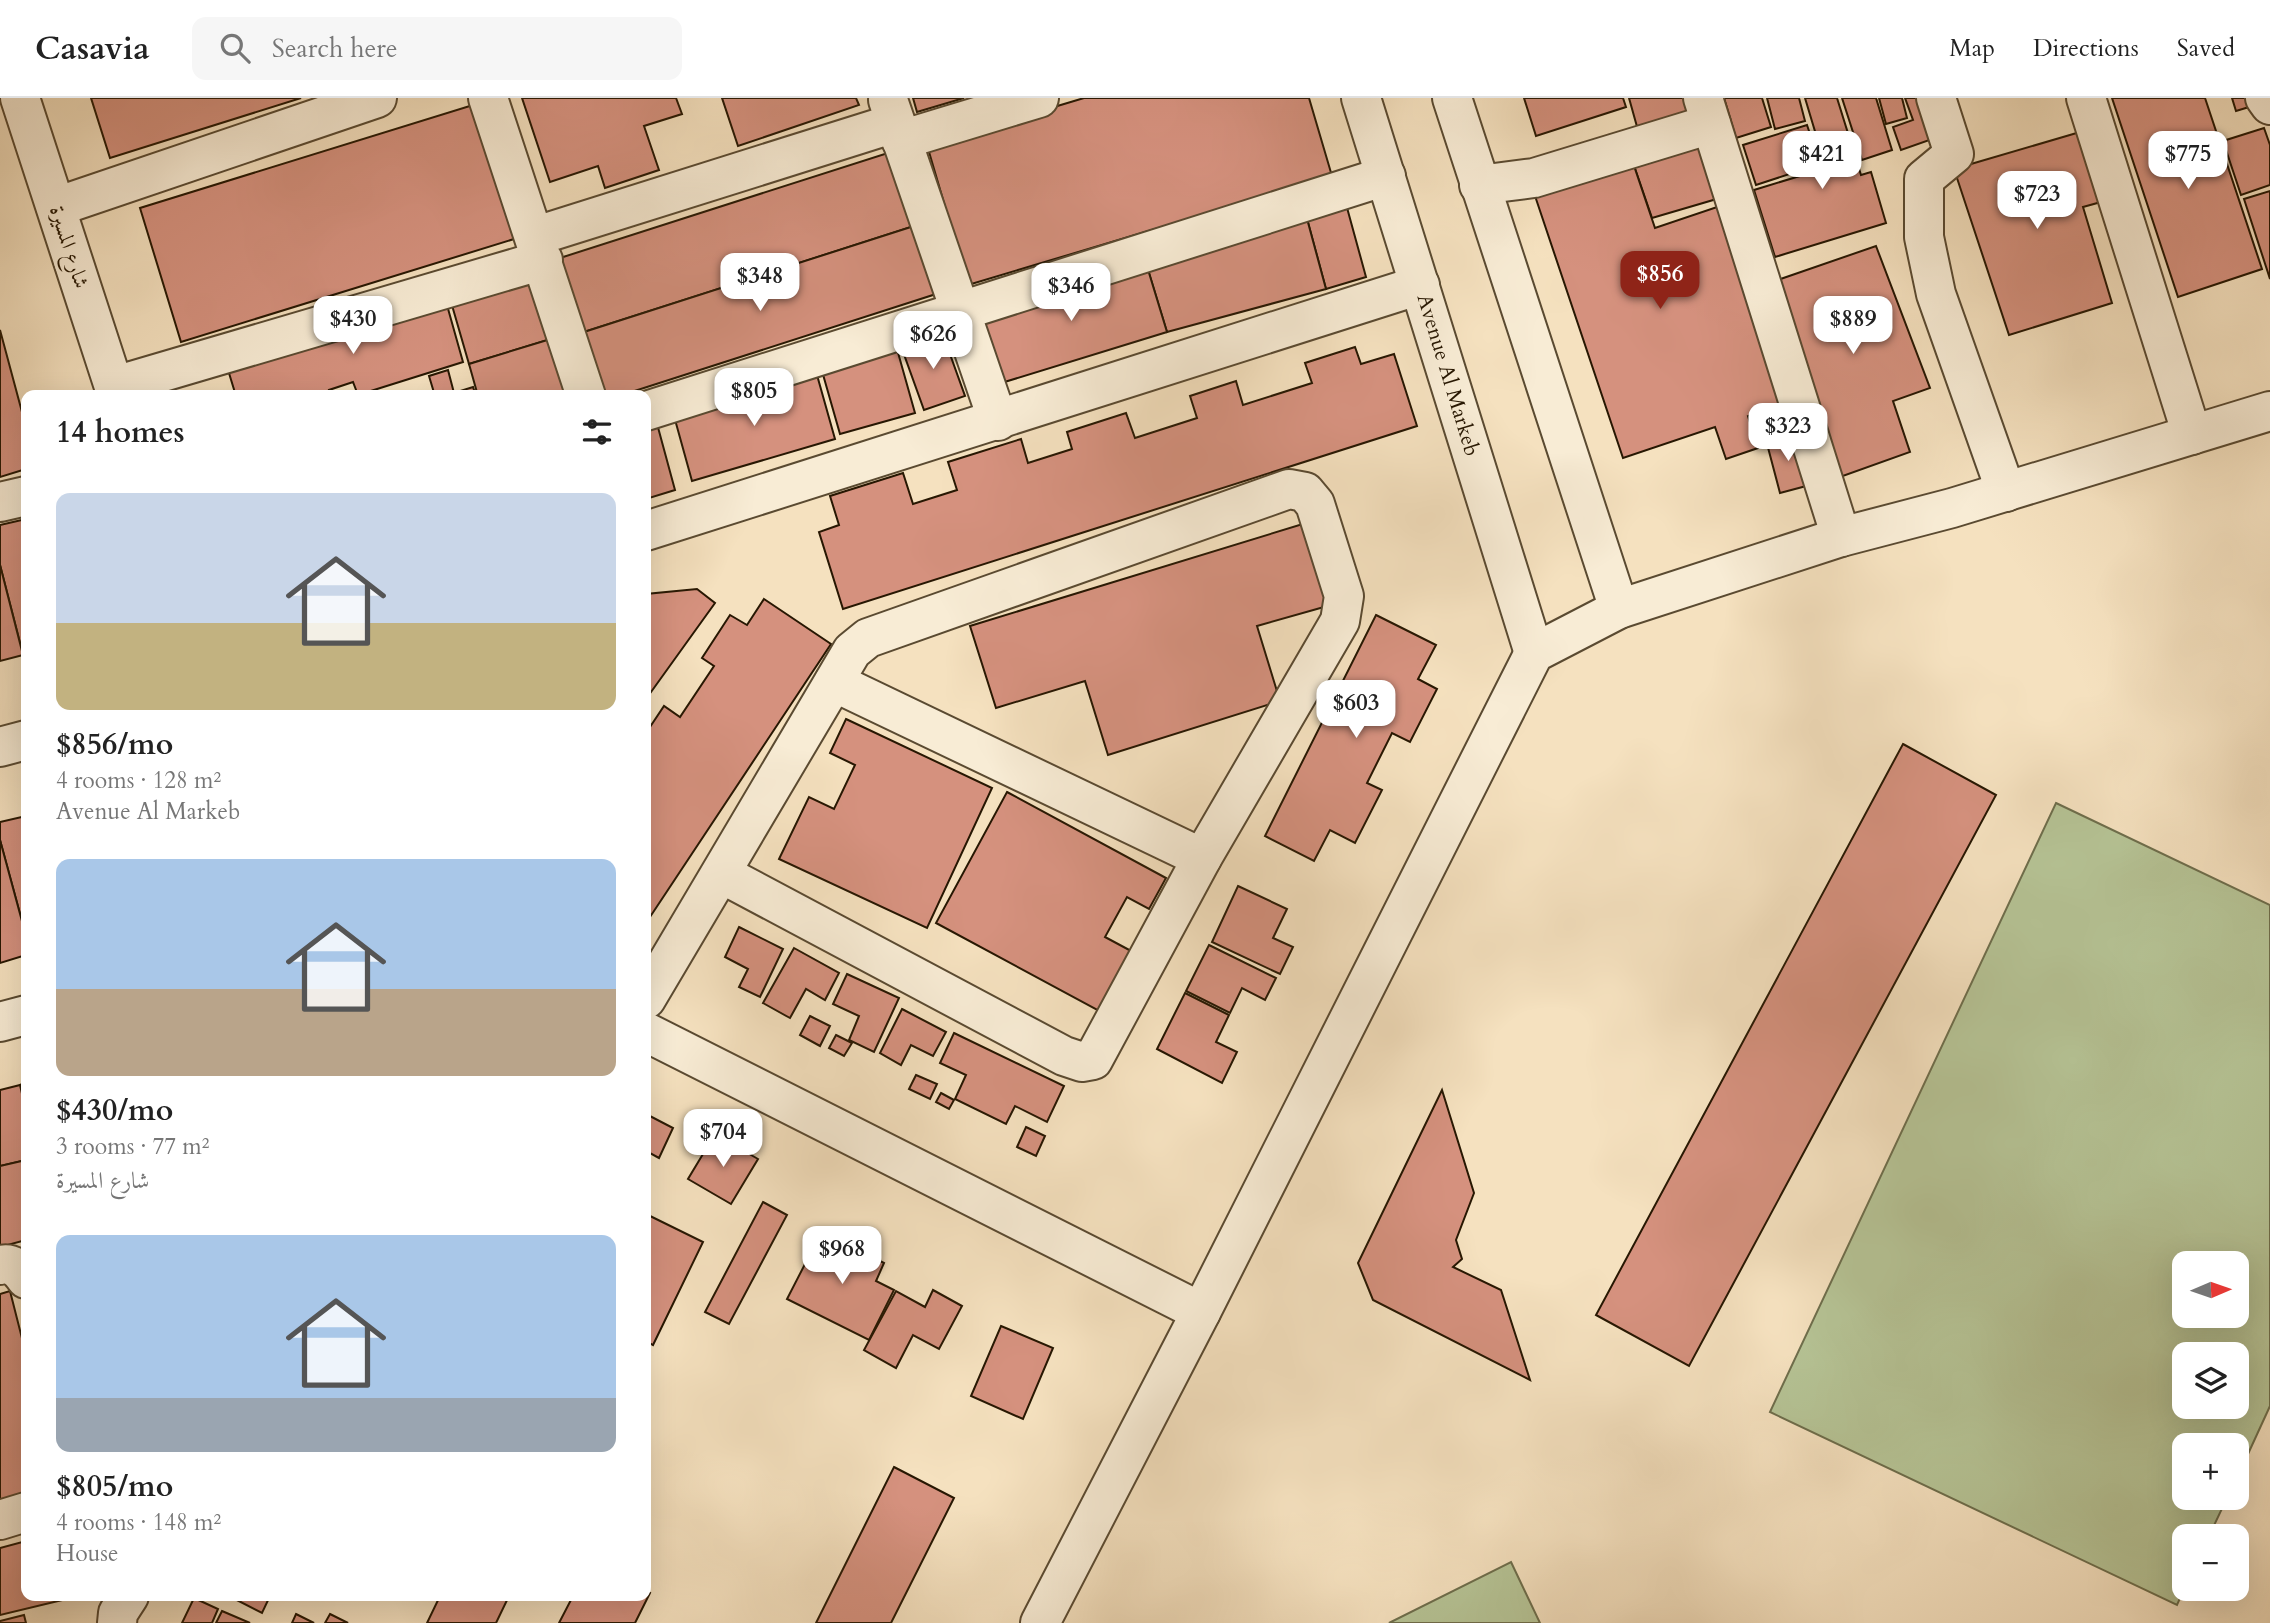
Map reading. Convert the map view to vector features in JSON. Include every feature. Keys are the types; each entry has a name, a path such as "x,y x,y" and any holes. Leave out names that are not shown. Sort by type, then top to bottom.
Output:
{"street":[{"name":"شارع المسيرة","path":"20,98 116,390"},
{"path":"56,207 377,98"},
{"path":"488,98 584,390"},
{"path":"119,390 539,248 894,120 1039,98"},
{"name":"Avenue Al Markeb","path":"1361,98 1534,653"},
{"path":"1452,98 1619,609"},
{"path":"1936,98 1954,154 1924,179 1924,237 1936,294 2006,492"},
{"path":"2086,98 2192,435"},
{"path":"2265,98 2270,104"},
{"path":"1479,185 1534,178 1707,111 1841,537"},
{"path":"894,120 958,312 998,421"},
{"path":"651,409 1386,176"},
{"path":"651,529 1420,285"},
{"path":"1040,1623 1201,1312 1534,653 1619,609 1841,537 2006,492 2270,411"},
{"path":"651,991 852,651 868,638 1289,489 1305,492 1315,504 1344,596 1340,621 1202,858 1093,1060 1082,1062 1051,1049 722,874"},
{"path":"0,502 21,497"},
{"path":"834,682 1202,858"},
{"path":"0,747 21,741"},
{"path":"0,1022 21,1016"},
{"path":"651,1035 1201,1312"},
{"path":"0,1265 5,1264 21,1271"},
{"path":"0,1520 21,1514"},
{"path":"117,1623 118,1613 126,1601"}],"green space":[{"path":"2056,803 2270,905 2270,1406 2249,1452 2249,1433 2172,1433 2172,1510 2221,1510 2215,1524 2172,1524 2172,1601 2179,1601 2177,1605 1770,1412"},
{"path":"1511,1562 1540,1623 1389,1623"}],"building":[{"path":"91,98 301,98 110,158"},
{"path":"522,98 676,98 682,114 644,126 659,170 605,188 598,166 550,182"},
{"path":"722,98 856,98 859,105 738,146"},
{"path":"913,98 964,98 917,112"},
{"path":"1084,98 1309,98 1332,176 968,285 927,145"},
{"path":"1524,98 1623,98 1626,107 1536,136"},
{"path":"1629,98 1695,98 1702,124 1641,141"},
{"path":"1724,98 1762,98 1771,127 1736,138"},
{"path":"1767,98 1799,98 1805,121 1775,129"},
{"path":"1805,98 1837,98 1861,175 1871,172 1886,223 1775,257 1754,190 1826,168"},
{"path":"1842,98 1876,98 1892,150 1862,160"},
{"path":"1879,98 1902,98 1907,118 1886,124"},
{"path":"1905,98 1927,98 1941,136 1901,150 1893,127 1913,120"},
{"path":"2112,98 2205,98 2262,269 2178,297"},
{"path":"2232,98 2257,98 2259,104 2236,111"},
{"path":"473,105 514,239 181,342 140,208"},
{"path":"1807,125 1820,164 1756,185 1743,145"},
{"path":"2264,128 2270,145 2270,185 2241,195 2223,141"},
{"path":"1697,132 1720,198 1652,218 1629,151"},
{"path":"2080,132 2101,202 2083,207 2112,303 2009,335 1954,169"},
{"path":"1629,151 1655,228 1723,205 1788,402 1748,416 1758,448 1726,459 1715,427 1623,458 1531,184"},
{"path":"891,152 914,226 584,332 560,258"},
{"path":"2270,191 2270,279 2244,199"},
{"path":"1346,204 1366,277 1326,289 1306,215"},
{"path":"1306,215 1326,289 1167,332 1146,263"},
{"path":"914,226 936,294 638,390 602,390 584,332"},
{"path":"1876,246 1930,388 1893,401 1910,452 1840,477 1772,282"},
{"path":"1146,263 1167,332 998,384 977,312"},
{"path":"533,270 554,338 469,364 449,295"},
{"path":"445,298 463,362 374,390 356,390 353,382 329,390 234,390 225,360"},
{"path":"0,330 21,408 21,471 0,477"},
{"path":"942,332 965,396 924,410 901,346"},
{"path":"554,338 568,390 476,390 469,364"},
{"path":"1355,347 1361,364 1394,354 1417,426 843,609 819,532 839,525 830,496 903,473 913,504 957,490 948,462 1021,439 1028,463 1072,449 1067,432 1126,413 1135,438 1197,418 1190,396 1236,381 1243,405 1312,383 1305,363"},
{"path":"897,349 915,413 840,434 822,371"},
{"path":"448,370 453,390 433,390 429,376"},
{"path":"817,375 835,439 692,481 674,416"},
{"path":"656,420 675,490 651,497 651,422"},
{"path":"1795,432 1810,485 1780,493 1766,440"},
{"path":"21,520 21,647 0,565 0,525"},
{"path":"1306,523 1331,605 1257,626 1280,701 1108,755 1085,681 996,708 970,626"},
{"path":"0,565 21,656 0,661"},
{"path":"697,589 715,603 651,692 651,594"},
{"path":"764,599 831,644 651,915 651,726 664,706 680,717 714,666 702,658 730,615 747,625"},
{"path":"1376,615 1436,645 1418,679 1437,689 1410,742 1392,733 1367,783 1382,790 1355,843 1330,830 1314,861 1265,836"},
{"path":"846,719 992,788 927,928 779,859 809,797 834,809 855,765 830,753"},
{"path":"1903,744 1996,795 1689,1366 1596,1315"},
{"path":"1007,792 1166,878 1149,909 1127,897 1105,937 1133,952 1101,1012 936,923"},
{"path":"21,817 21,918 0,840 0,822"},
{"path":"0,840 21,918 21,957 0,963"},
{"path":"1238,886 1287,909 1273,938 1293,947 1280,974 1212,942"},
{"path":"739,927 783,949 760,997 739,987 748,969 725,957"},
{"path":"1209,945 1276,978 1265,1000 1242,988 1230,1013 1186,991"},
{"path":"794,948 839,973 825,1000 806,989 790,1018 763,1003"},
{"path":"847,974 899,998 874,1052 849,1040 859,1016 833,1004"},
{"path":"1185,993 1229,1015 1216,1042 1237,1052 1222,1083 1157,1049"},
{"path":"902,1009 946,1032 933,1056 911,1045 901,1065 880,1053"},
{"path":"810,1016 830,1026 820,1046 800,1035"},
{"path":"954,1033 1064,1086 1047,1122 1015,1106 1006,1124 955,1099 966,1075 940,1063"},
{"path":"836,1035 852,1043 844,1056 829,1048"},
{"path":"916,1075 937,1084 930,1099 909,1089"},
{"path":"20,1085 21,1089 21,1161 0,1166 0,1090"},
{"path":"1442,1090 1474,1193 1456,1240 1462,1259 1453,1267 1501,1290 1530,1380 1373,1300 1358,1263"},
{"path":"941,1093 954,1100 949,1109 936,1102"},
{"path":"651,1117 673,1128 659,1158 651,1154"},
{"path":"1026,1127 1045,1136 1036,1156 1017,1147"},
{"path":"715,1134 758,1159 731,1204 688,1179"},
{"path":"21,1161 21,1241 0,1247 0,1166"},
{"path":"763,1202 787,1215 729,1324 705,1312"},
{"path":"651,1216 703,1242 653,1345 651,1344"},
{"path":"822,1231 884,1263 876,1281 894,1290 869,1340 787,1299"},
{"path":"933,1290 962,1306 939,1349 913,1335 896,1368 864,1350 896,1291 925,1307"},
{"path":"10,1291 21,1334 21,1495 0,1501 0,1294"},
{"path":"1001,1326 1053,1348 1023,1419 971,1396"},
{"path":"894,1467 954,1498 891,1623 816,1623"},
{"path":"21,1542 21,1601 58,1601 0,1615 0,1548"},
{"path":"193,1601 201,1601 218,1609 212,1623 182,1623"},
{"path":"239,1601 268,1601 262,1613"},
{"path":"438,1601 507,1601 496,1623 427,1623"},
{"path":"570,1601 646,1601 635,1623 559,1623"},
{"path":"222,1611 250,1623 216,1623"},
{"path":"296,1614 314,1623 292,1623"},
{"path":"330,1614 348,1623 325,1623"},
{"path":"24,1615 26,1623 0,1623 0,1621"}]}
